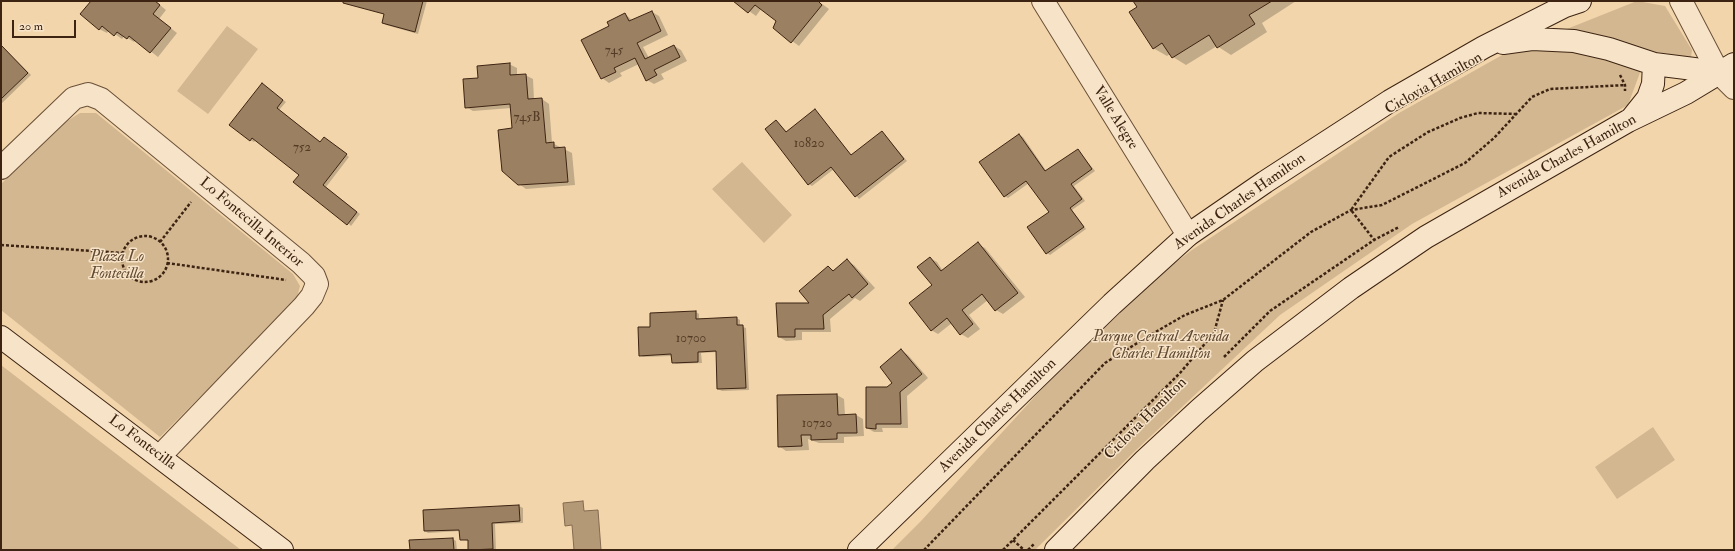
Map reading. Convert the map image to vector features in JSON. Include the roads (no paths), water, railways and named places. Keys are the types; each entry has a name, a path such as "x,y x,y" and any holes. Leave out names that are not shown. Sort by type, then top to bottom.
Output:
{"main road":[{"name":"Valle Alegre","path":"1043,1 1188,234"},
{"name":"Avenida Charles Hamilton","path":"859,550 1112,304 1188,234 1390,101 1484,46 1564,6 1580,1"},
{"path":"1681,1 1726,68 1734,88"},
{"path":"1484,46 1532,40 1574,41 1609,49 1653,74 1726,68"},
{"name":"Avenida Charles Hamilton","path":"1048,544 1145,460 1204,405 1255,361 1313,316 1390,260 1426,237 1628,121 1686,93 1726,68"},
{"path":"1628,121 1642,107 1653,74"},
{"name":"Lo Fontecilla Interior","path":"1,168 74,98 88,94 101,99 301,263 314,276 317,284 312,296 304,306 160,456"},
{"name":"Lo Fontecilla","path":"1,337 160,456 282,550"}],"park label":[{"name":"Plaza Lo Fontecilla","path":"117,266"},
{"name":"Parque Central Avenida Charles Hamilton","path":"1161,346"}]}
